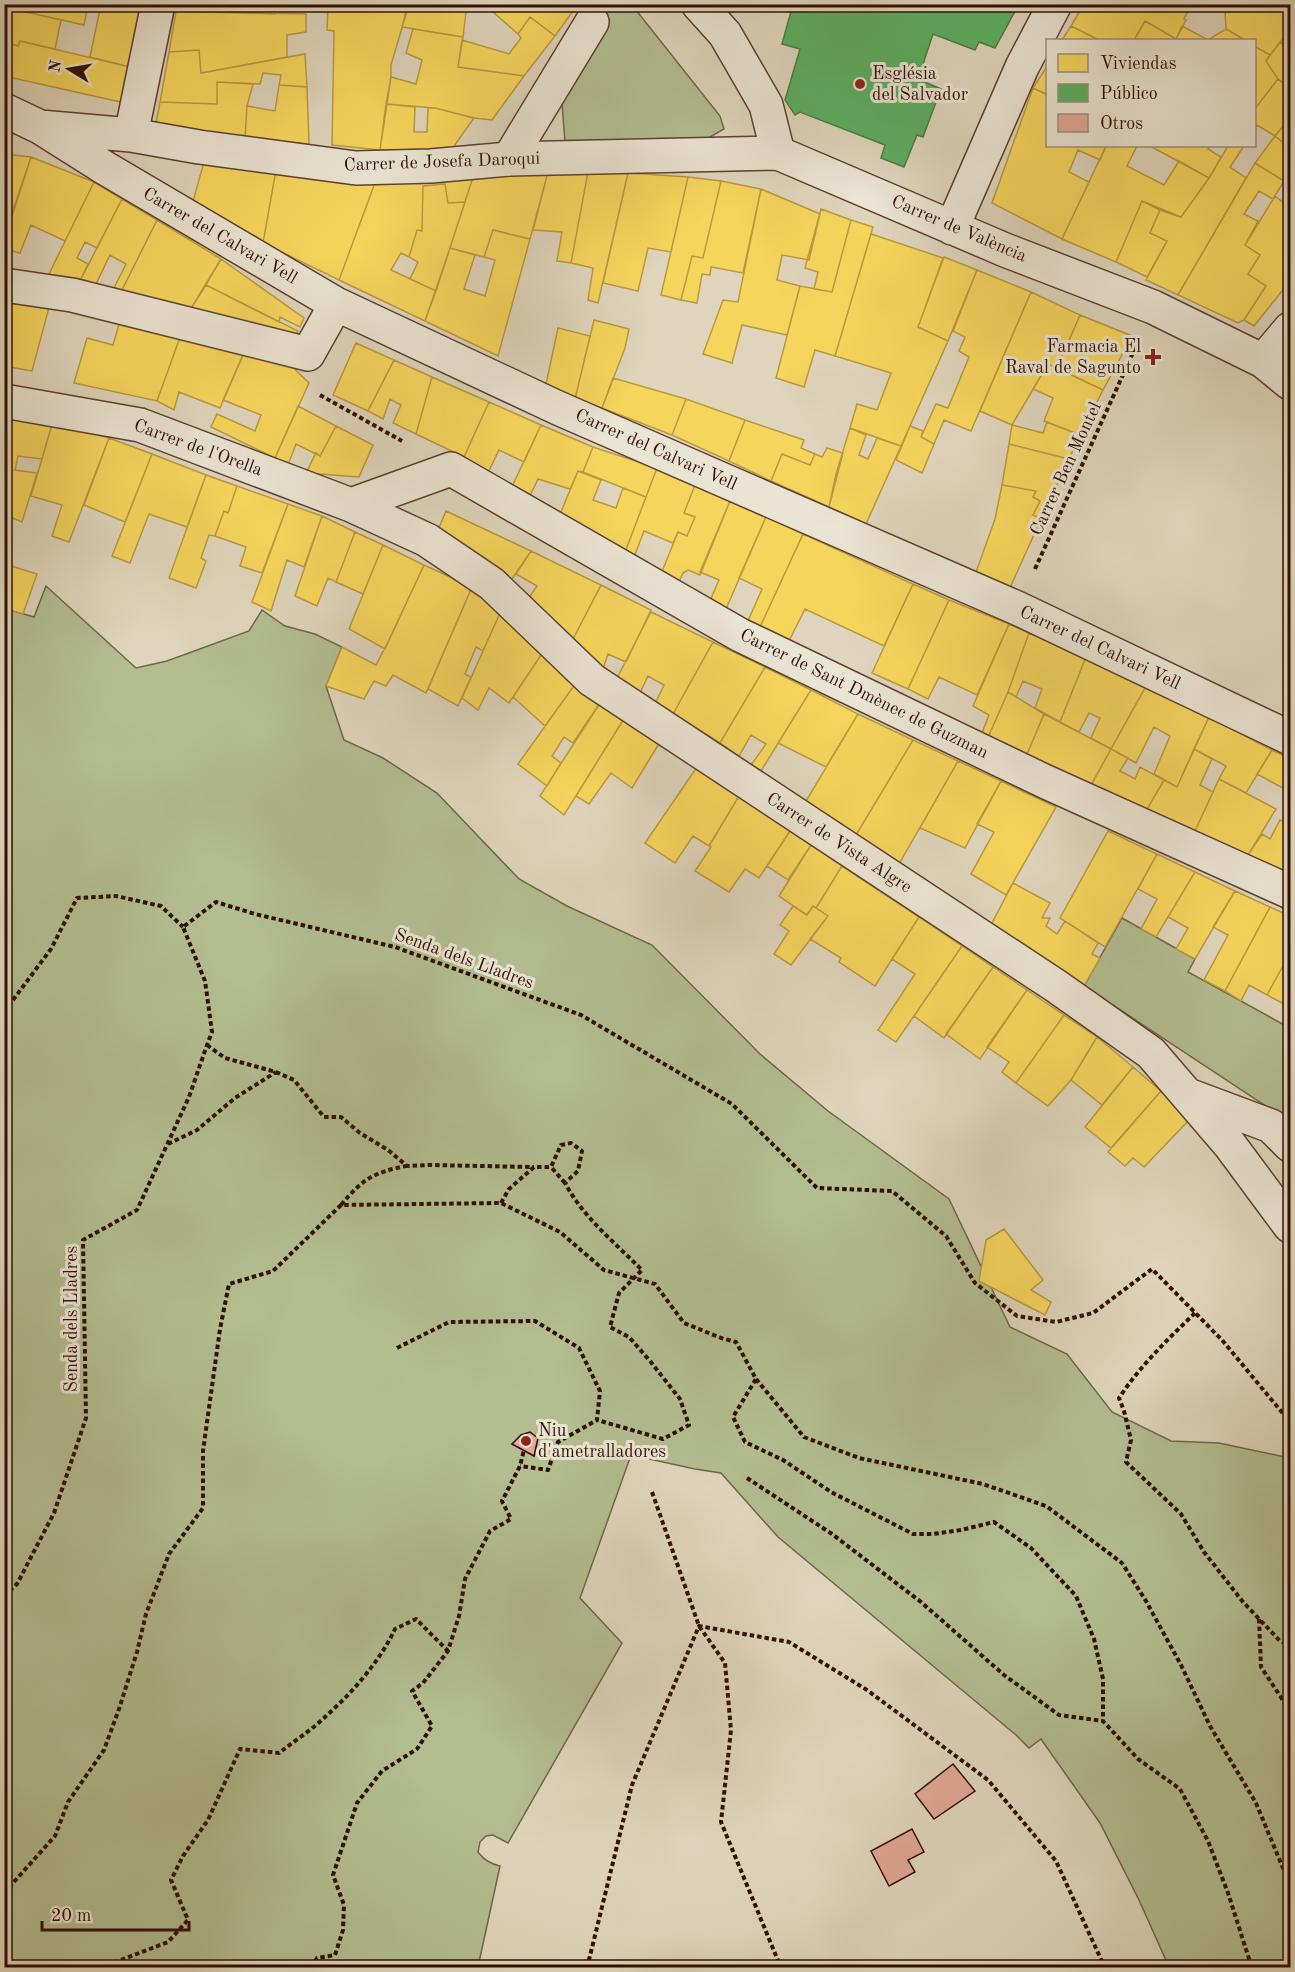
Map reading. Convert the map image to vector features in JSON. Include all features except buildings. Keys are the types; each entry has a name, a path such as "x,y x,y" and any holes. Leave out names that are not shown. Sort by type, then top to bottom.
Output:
{"street":[{"path":"131,135 158,4"},
{"path":"698,4 726,34 766,105 778,153"},
{"path":"952,228 1022,67 1056,4"},
{"path":"509,159 592,22"},
{"name":"Carrer de Josefa Daroqui","path":"4,110 40,127 131,135 199,147 356,168 431,166 509,159 778,153"},
{"path":"4,131 40,127"},
{"name":"Carrer del Calvari Vell","path":"40,127 105,168 336,304 558,408 1017,608 1290,738"},
{"name":"Carrer de València","path":"778,153 952,228 1153,307 1263,361 1290,383"},
{"path":"4,285 72,295 308,354 336,304"},
{"path":"1263,361 1290,329"},
{"name":"Carrer de l'Orella","path":"4,401 140,425 351,505"},
{"name":"Carrer de Sant Dmènec de Guzman","path":"351,505 451,469 740,635 1044,782 1290,892"},
{"name":"Carrer de Vista Algre","path":"351,505 427,540 492,584 592,680 1056,987 1151,1053 1230,1145 1290,1226"},
{"path":"1187,1095 1271,1126 1290,1145"}],"path":[{"name":"Carrer Ben Montel","path":"1017,608 1125,375 1153,307"},
{"path":"308,354 327,365 314,392 382,430"},
{"path":"4,1012 51,949 77,898 116,896 161,906 183,927"},
{"name":"Senda dels Lladres","path":"4,1596 17,1584 54,1513 86,1418 83,1239 137,1210 189,1097 212,1032 205,981 183,927 216,902 255,914 395,947 581,1016 732,1104 817,1188 892,1191 946,1236 975,1282 1017,1316 1056,1322 1093,1312 1152,1269 1229,1349 1290,1422"},
{"path":"207,1045 225,1058 276,1072 294,1080 324,1117 341,1117 407,1166"},
{"path":"167,1144 198,1130 235,1098 276,1072"},
{"path":"551,1167 561,1144 571,1143 582,1151 578,1171 565,1183"},
{"path":"4,1893 55,1836 68,1802 104,1750 128,1681 146,1614 169,1554 202,1508 203,1451 220,1329 230,1284 273,1271 341,1205 359,1184 383,1171 407,1166 429,1165 551,1167 589,1218 642,1270 620,1293 610,1327 629,1337 680,1399 689,1425 663,1439 597,1420 558,1442 548,1470 520,1466"},
{"path":"501,1203 509,1189 534,1167"},
{"path":"341,1205 501,1203 560,1232 604,1270 655,1284 684,1323 736,1342 756,1379 804,1437 859,1458 983,1484 1046,1506 1122,1563 1181,1665 1210,1726 1256,1803 1290,1885"},
{"path":"1195,1313 1160,1346 1134,1376 1119,1398 1131,1440 1126,1462 1180,1514 1204,1552 1243,1602 1280,1641 1290,1645"},
{"path":"397,1348 449,1322 535,1321 579,1348 600,1391 597,1420"},
{"path":"756,1379 733,1417 745,1443 783,1460 831,1492 913,1534 961,1530 994,1522 1031,1548 1076,1596 1094,1639 1103,1679 1103,1721"},
{"path":"311,1968 317,1958 335,1955 343,1930 344,1905 333,1875 357,1803 382,1771 417,1749 432,1726 412,1691 423,1683 448,1651 459,1616 465,1579 490,1531 511,1519 502,1501 520,1466 524,1450"},
{"path":"747,1478 832,1534 868,1561 921,1602 1004,1675 1059,1715 1103,1721 1138,1759 1180,1789 1208,1841 1228,1893 1252,1968"},
{"path":"652,1492 699,1626 725,1663 731,1730 721,1822 781,1968"},
{"path":"1259,1618 1261,1667 1290,1711"},
{"path":"100,1968 168,1942 188,1920 171,1880 183,1856 208,1820 240,1749 279,1753 327,1716 386,1647 395,1629 417,1619 448,1651"},
{"path":"587,1968 632,1785 699,1626"},
{"path":"699,1626 789,1642 867,1690 988,1780 1056,1861 1105,1968"}],"green space":[{"path":"607,5 632,5 720,116 724,129 705,140 565,142 560,77"},
{"path":"46,586 136,668 167,661 249,631 262,610 285,626 315,634 342,647 326,686 344,740 383,758 437,793 519,879 567,906 652,945 760,1054 828,1111 949,1199 1010,1327 1067,1354 1112,1412 1171,1441 1219,1443 1290,1458 1290,1967 1169,1967 1139,1900 1100,1823 1041,1739 1029,1748 778,1537 721,1473 631,1455 580,1598 622,1643 508,1843 493,1835 486,1836 480,1842 478,1852 480,1855 490,1863 500,1866 478,1967 5,1967 4,608 34,617"},
{"path":"1122,918 1195,959 1188,972 1290,1028 1290,1122 1084,986"}],"place":[{"name":"Església del Salvador","path":"860,84"},
{"name":"Farmacia El Raval de Sagunto","path":"1153,357"},
{"name":"Niu d'ametralladores","path":"526,1441"}]}
